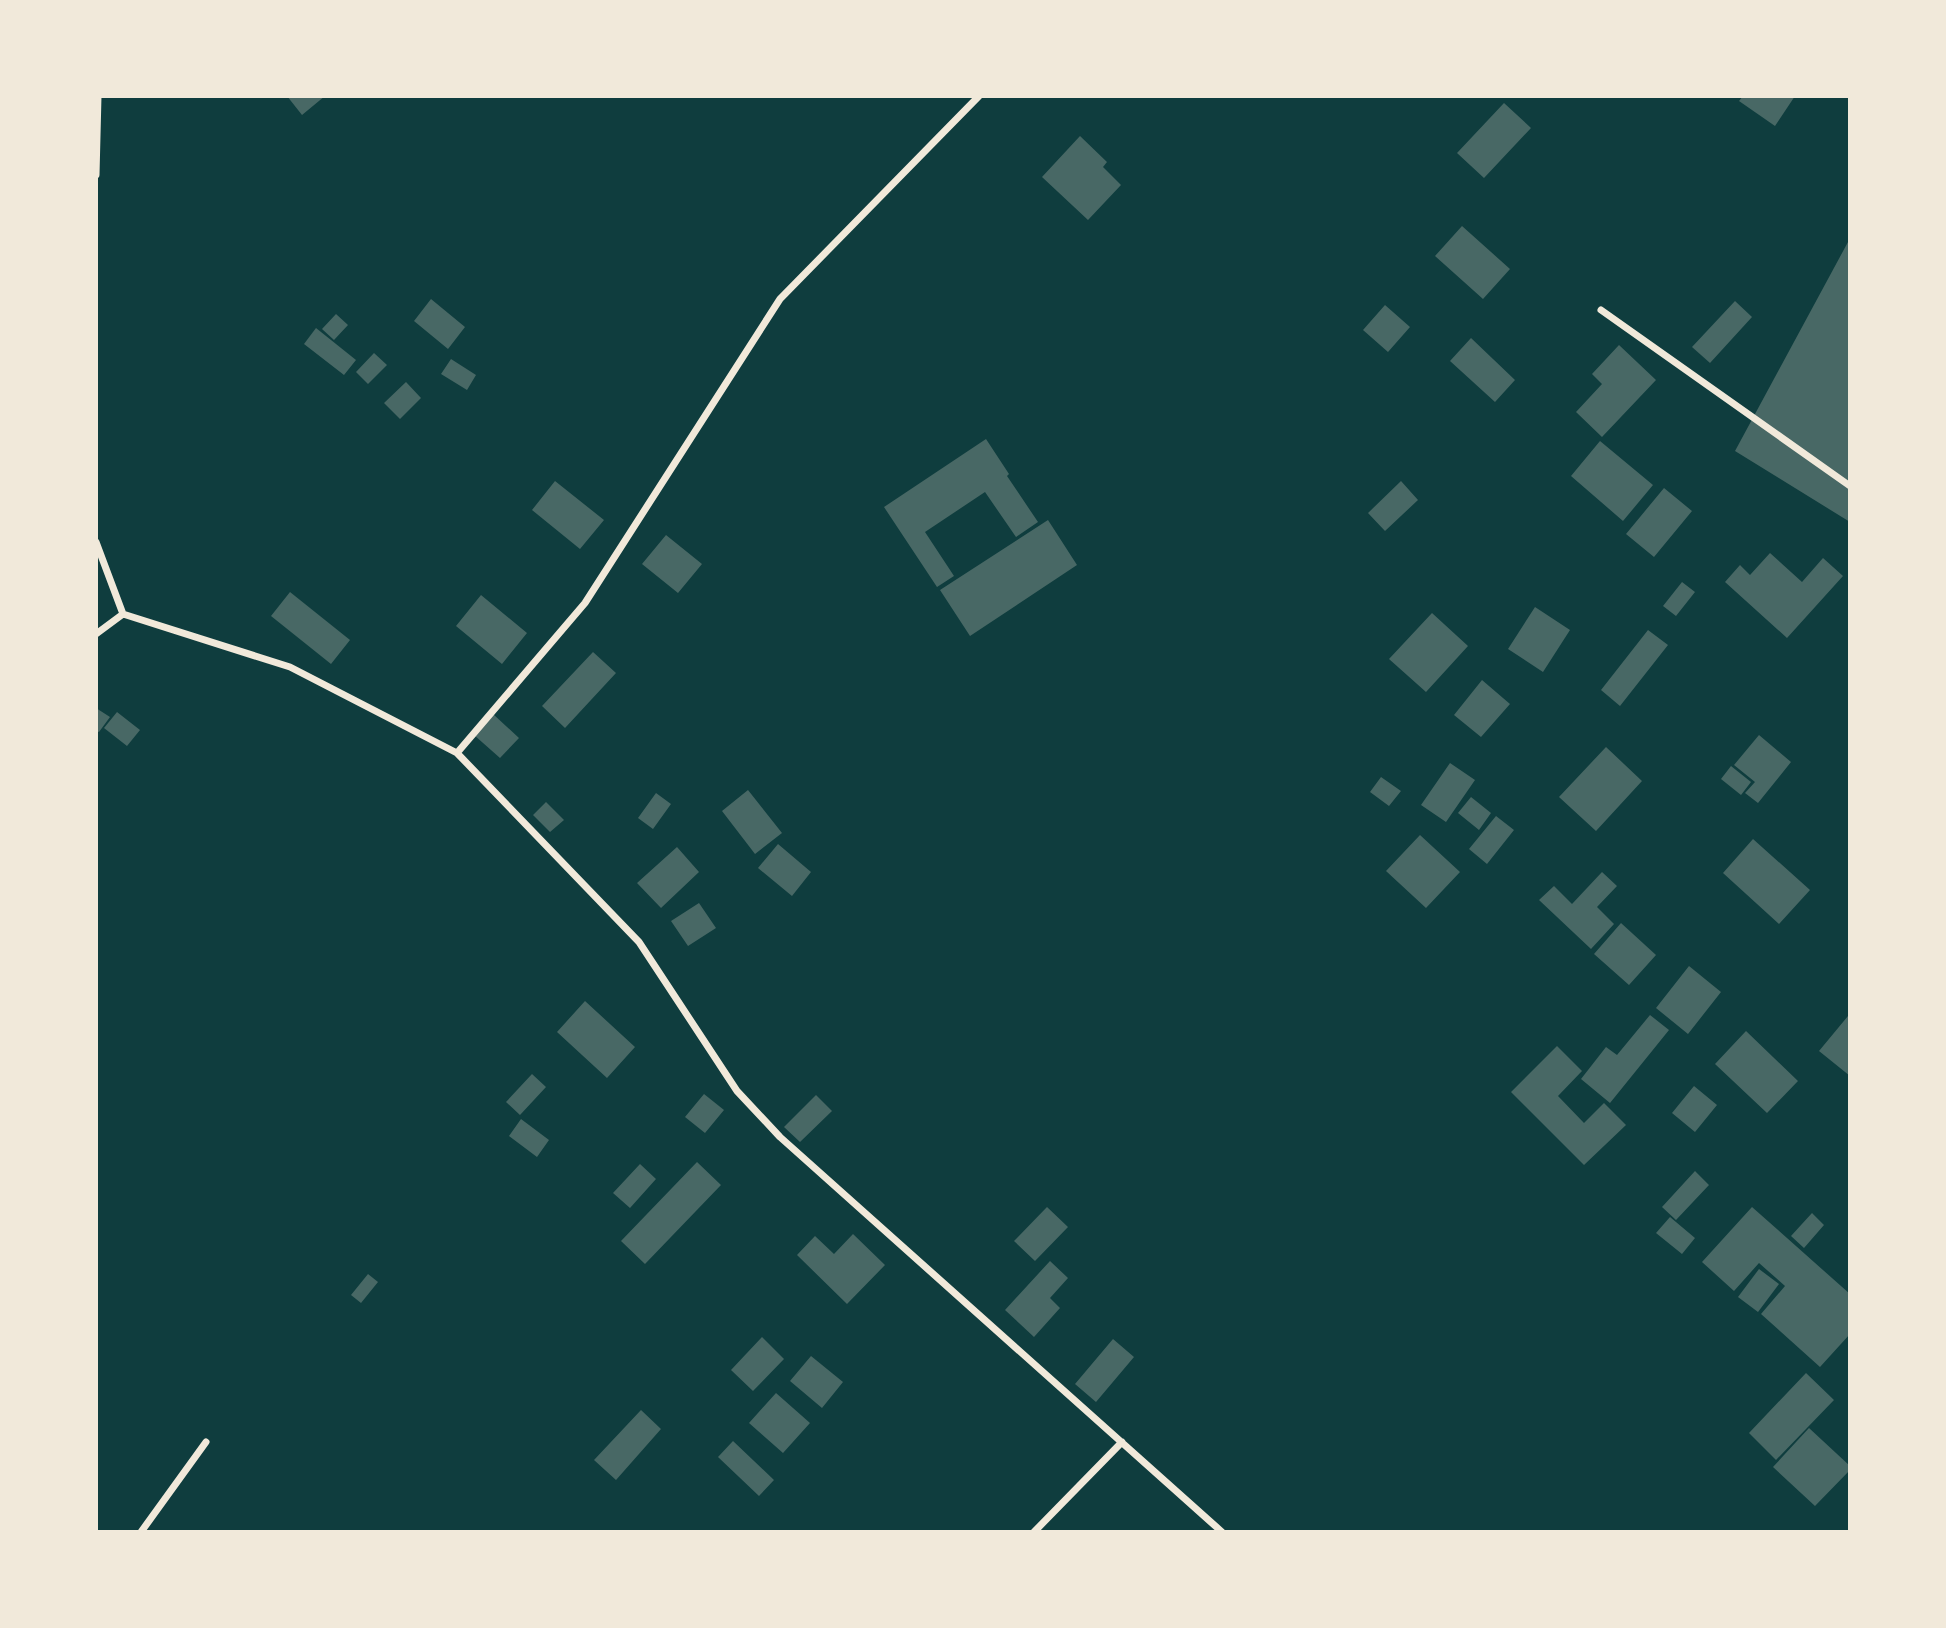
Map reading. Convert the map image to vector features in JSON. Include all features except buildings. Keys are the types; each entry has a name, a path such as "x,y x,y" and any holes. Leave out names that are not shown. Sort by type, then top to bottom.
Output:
{"street":[{"path":"96,175 98,96"},
{"path":"457,754 585,603 780,299 979,96"},
{"path":"1601,310 1850,486"},
{"path":"96,542 123,614"},
{"path":"123,614 290,667 457,754 639,942 737,1091 780,1137 1222,1532"},
{"path":"96,634 123,614"},
{"path":"141,1532 206,1442"},
{"path":"1034,1532 1122,1442"}]}
